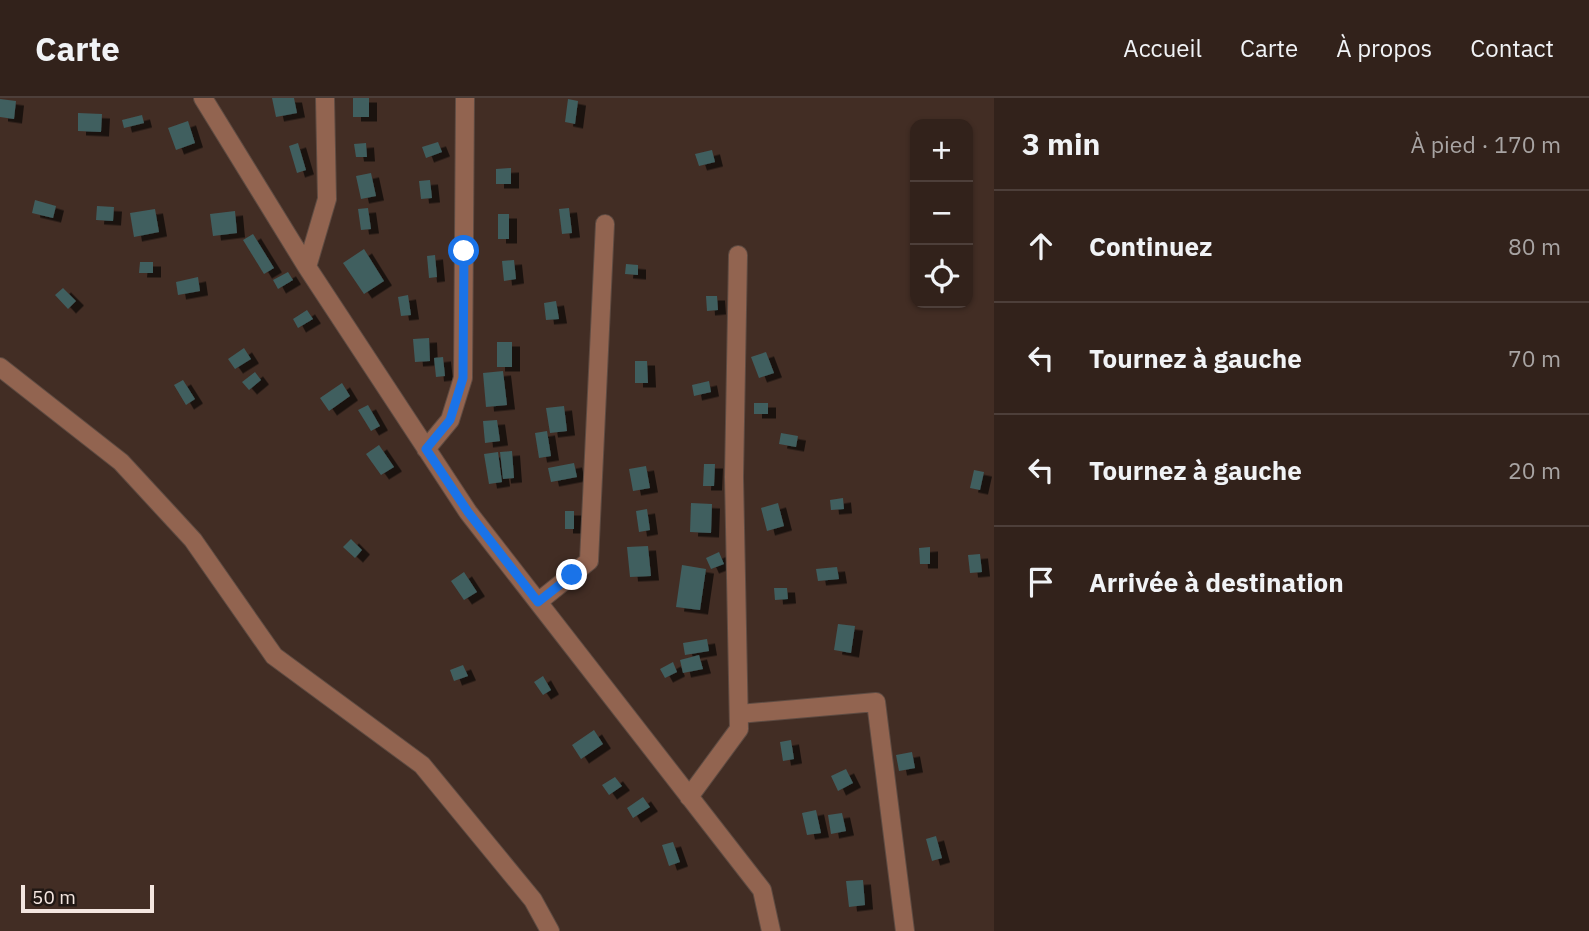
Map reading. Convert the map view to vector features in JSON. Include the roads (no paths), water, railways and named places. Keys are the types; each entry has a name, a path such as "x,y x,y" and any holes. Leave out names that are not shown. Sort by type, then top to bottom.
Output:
{"street":[{"path":"203,98 307,267 468,512 762,890 771,931"},
{"path":"307,267 327,199 325,98"},
{"path":"426,449 450,420 463,378 465,98"},
{"path":"538,602 589,561 605,224"},
{"path":"690,797 739,729 734,477 738,255"},
{"path":"0,367 121,462 193,540 274,656 422,765 533,900 550,931"},
{"path":"739,714 876,702 905,931"}]}
